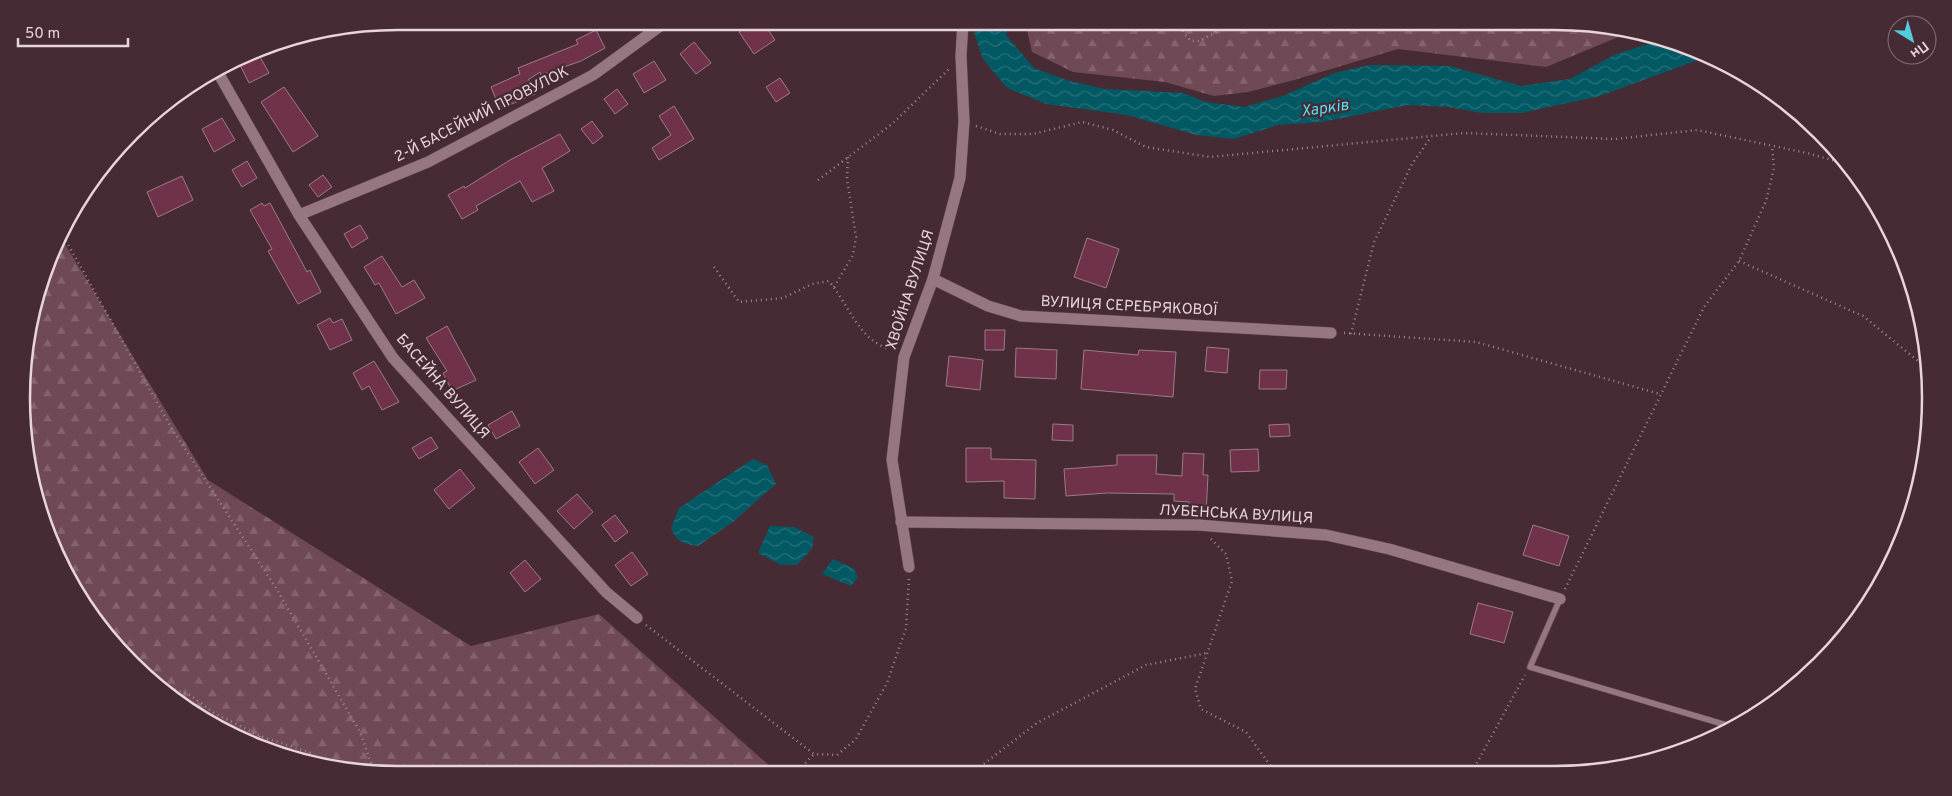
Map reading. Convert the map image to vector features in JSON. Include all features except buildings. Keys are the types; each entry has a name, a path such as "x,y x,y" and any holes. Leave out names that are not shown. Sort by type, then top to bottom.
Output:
{"street":[{"name":"2-Й БАСЕЙНИЙ ПРОВУЛОК","path":"299,215 437,157 593,75 655,30"},
{"name":"ХВОЙНА ВУЛИЦЯ","path":"909,567 892,460 904,358 933,279 960,178 964,121 961,56 962,30"},
{"name":"БАСЕЙНА ВУЛИЦЯ","path":"220,76 299,215 393,358 606,592 636,618"},
{"name":"ВУЛИЦЯ СЕРЕБРЯКОВОЇ","path":"933,279 988,306 1021,316 1331,333"},
{"name":"ЛУБEНСЬКА ВУЛИЦЯ","path":"901,522 1198,525 1326,535 1389,549 1560,599"}],"lane":[{"path":"1560,599 1530,667 1723,725"}],"path":[{"path":"1183,30 1191,41 1199,41 1220,30"},
{"path":"818,180 892,124 961,56"},
{"path":"964,121 1000,134 1033,134 1082,122 1112,130 1146,147 1210,157 1464,134 1615,139 1697,130 1806,153 1837,162"},
{"path":"1431,137 1412,164 1374,242 1351,334 1476,342 1660,394"},
{"path":"1560,599 1704,308 1739,261 1766,201 1774,168 1772,147"},
{"path":"834,287 853,256 856,236 847,179 848,158"},
{"path":"66,239 172,428 276,588 360,732 372,765"},
{"path":"1739,261 1863,316 1920,363"},
{"path":"714,267 738,302 783,298 812,284 829,280 858,326 872,343 886,348 910,340"},
{"path":"1198,525 1226,554 1232,581 1195,689 1201,709 1246,732 1271,766"},
{"path":"636,618 814,754 837,755 856,739 887,683 906,628 909,567"},
{"path":"981,766 1037,723 1146,665 1207,653"},
{"path":"1475,766 1530,667"},
{"path":"173,689 190,695 214,713 260,736 311,753 313,755"},
{"path":"803,766 814,754"}],"green space":[{"path":"1027,30 1554,30 1621,36 1546,67 1398,49 1248,92 1214,96 1165,82 1073,72 1032,52"},
{"path":"64,243 208,480 471,646 599,614 770,766 398,766 350,763 303,753 257,738 214,717 194,704 155,675 121,641 106,622 79,582 68,561 58,539 43,493 37,470 31,422 30,398 33,350 43,303"}],"water":[{"name":"Харків","path":"975,30 1007,30 1006,35 1034,68 1069,81 1105,89 1183,93 1206,102 1244,107 1283,96 1334,73 1370,65 1450,66 1521,86 1570,79 1616,54 1650,43 1699,60 1600,96 1522,113 1482,113 1448,107 1408,105 1322,122 1278,125 1234,139 1196,135 1127,115 1046,104 1007,88 983,59"},
{"path":"753,459 767,465 776,484 733,522 698,546 678,539 671,528 679,508"},
{"path":"770,526 794,527 814,537 812,549 797,565 781,565 758,553"},
{"path":"833,559 853,568 858,577 851,586 822,574"}]}
